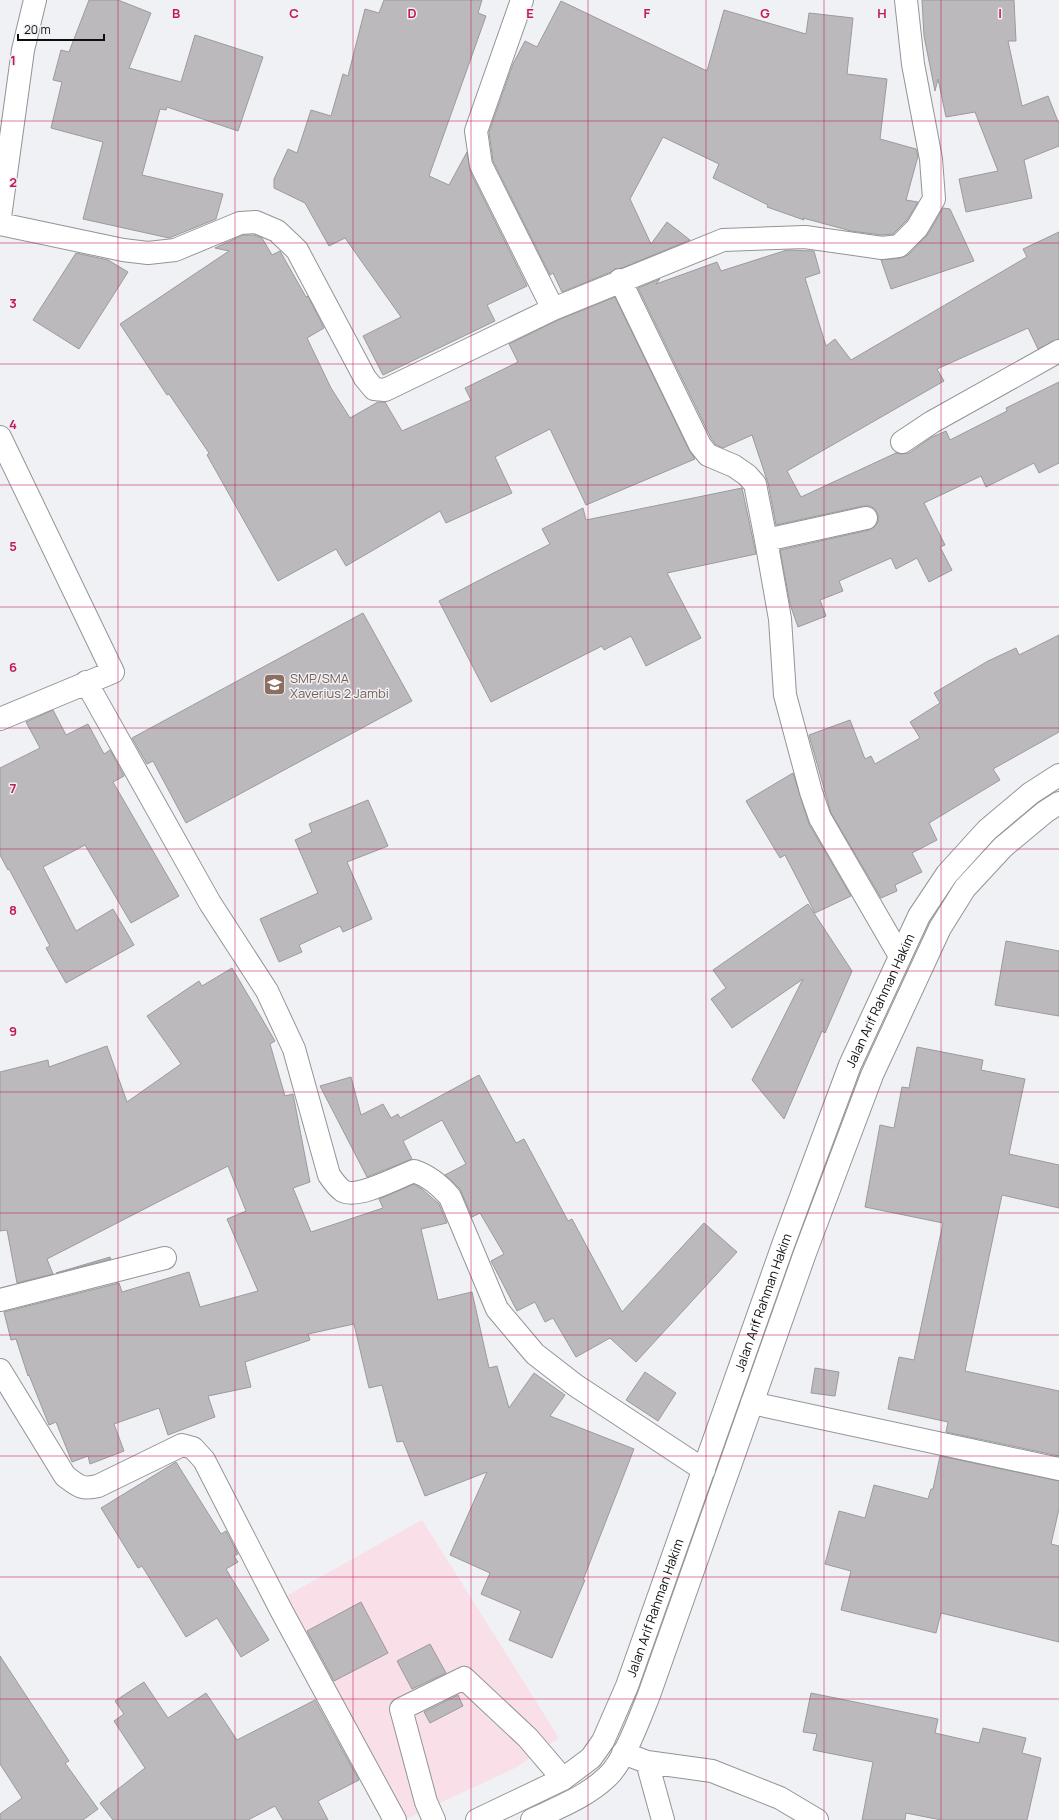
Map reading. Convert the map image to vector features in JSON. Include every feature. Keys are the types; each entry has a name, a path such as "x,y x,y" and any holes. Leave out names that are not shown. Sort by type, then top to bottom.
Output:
{"street":[{"path":"0,217 6,138 23,50 35,0"},
{"path":"522,0 476,131 481,165 553,309"},
{"path":"0,224 123,250 148,253 175,250 240,222 256,222 277,232 297,250 365,378 374,389 385,390 553,309 620,280 723,240 805,237 882,248 899,246 917,228 934,199 931,159 913,64 906,0"},
{"path":"620,280 700,444 708,455 734,466 747,475 755,484 780,619 785,696 811,792 820,818 900,956"},
{"path":"902,442 932,422 1059,351"},
{"path":"0,438 113,672 86,682 0,720"},
{"path":"766,540 866,518"},
{"path":"86,682 210,903 267,991 294,1049 329,1175 336,1186 345,1192 357,1193 414,1171 425,1175 439,1184 450,1197 497,1309 535,1354 575,1385 704,1470"},
{"name":"Jalan Arif Rahman Hakim","path":"477,1820 563,1779 591,1758 603,1742 628,1686 782,1245 847,1073 900,956 919,916 947,874 987,830 1031,793 1059,775"},
{"name":"Jalan Arif Rahman Hakim","path":"532,1820 575,1800 608,1777 624,1753 649,1695 805,1253 872,1075 940,928 965,888 1003,847 1044,812 1059,803"},
{"path":"0,1300 165,1258"},
{"path":"0,1370 65,1476 76,1485 86,1489 98,1486 182,1445 194,1448 204,1460 281,1610 395,1820"},
{"path":"731,1394 752,1403 1059,1469"},
{"path":"434,1820 426,1802 401,1710 464,1678 528,1738 563,1779 575,1800"},
{"path":"624,1753 647,1762 712,1771 780,1798 818,1820"},
{"path":"647,1762 663,1820"}],"shaded area":[{"path":"422,1520 559,1738 517,1767 406,1819 281,1599"}],"building":[{"path":"89,0 118,0 151,13 129,68 181,82 195,35 263,57 238,131 167,107 166,110 160,109 142,175 223,194 216,219 169,238 83,219 103,142 51,128 62,82 53,80 61,50 69,52"},
{"path":"384,0 482,0 478,13 486,16 429,176 449,185 467,152 470,171 527,286 487,305 495,321 383,375 363,336 401,317 345,238 329,246 305,203 274,188 274,179 288,149 297,153 311,110 331,116 343,74 348,76 365,9 379,13"},
{"path":"922,0 1014,0 1016,41 1008,41 1022,106 1048,96 1059,124 1059,146 1024,160 1032,198 966,212 959,179 998,171 975,112 946,117 938,79 935,91 924,36"},
{"path":"561,1 707,71 724,10 806,34 809,13 853,18 847,74 887,79 880,139 916,149 918,156 906,200 918,202 907,220 893,234 882,235 851,231 803,218 804,220 767,207 768,205 713,178 719,164 663,137 630,199 651,244 667,222 690,240 622,268 615,269 562,292 553,273 550,275 493,161 489,132 513,64 525,41 537,47"},
{"path":"943,208 950,209 974,261 891,289 881,260 900,258 908,255 928,234"},
{"path":"1059,232 1059,339 1038,349 1028,328 937,369 944,381 787,471 801,497 896,453 909,453 932,437 946,431 950,440 1007,411 1006,408 1059,382 1059,463 1039,473 1034,463 986,487 981,476 924,503 945,545 940,547 952,570 929,582 917,558 896,569 891,558 839,581 843,591 820,600 826,616 798,627 790,604 780,550 869,530 878,522 878,515 875,509 870,506 863,506 776,525 768,483 752,435 723,448 716,445 711,438 638,288 660,279 656,284 717,262 721,271 787,250 814,251 820,273 805,278 826,346 835,339 851,360 1027,257 1023,249"},
{"path":"243,235 254,235 262,238 272,255 280,251 306,297 308,296 324,328 307,338 331,388 350,418 378,402 385,402 402,431 471,400 465,388 518,362 509,344 558,320 615,297 689,450 695,459 586,505 550,429 495,457 512,493 446,523 440,511 346,566 336,549 278,581 207,455 209,453 169,394 167,395 120,324 229,251 215,248"},
{"path":"76,253 108,260 128,272 79,349 33,320"},
{"path":"742,488 756,554 667,573 701,638 646,666 631,636 604,650 602,646 491,702 439,601 550,544 542,529 583,508 586,520"},
{"path":"363,613 412,701 186,823 153,761 147,764 132,738"},
{"path":"1059,635 1059,732 993,769 1000,780 929,823 937,840 912,853 922,872 895,885 897,891 881,898 831,813 809,735 850,720 865,759 871,756 875,764 920,738 910,722 940,703 934,693 988,661 1016,648 1019,655"},
{"path":"53,710 66,735 88,724 104,754 110,750 124,776 113,782 179,896 131,923 85,845 43,867 76,931 113,909 134,945 66,983 46,948 50,946 0,855 0,768 40,748 26,722"},
{"path":"793,773 809,824 851,896 815,913 785,855 780,858 746,801"},
{"path":"368,800 388,846 347,862 372,919 343,932 340,926 299,945 302,952 279,962 260,919 318,893 295,840 312,832 309,824"},
{"path":"808,904 852,971 825,1033 822,1031 784,1119 752,1080 803,979 732,1028 711,999 726,988 713,970"},
{"path":"1006,941 1059,951 1059,1016 995,1005"},
{"path":"232,968 275,1041 270,1044 285,1096 293,1094 310,1182 293,1188 311,1232 383,1208 379,1199 414,1184 422,1189 439,1204 447,1223 421,1229 438,1300 472,1292 489,1368 497,1366 509,1408 534,1373 565,1395 550,1416 634,1449 583,1580 585,1580 552,1658 509,1640 521,1611 481,1594 490,1573 450,1555 487,1472 425,1496 403,1441 397,1442 382,1385 369,1388 354,1324 308,1334 310,1340 245,1362 251,1387 208,1396 215,1417 168,1435 159,1408 114,1424 124,1451 90,1464 88,1456 72,1462 56,1422 49,1425 29,1375 28,1376 16,1339 11,1340 4,1312 119,1283 122,1292 189,1272 200,1307 258,1291 227,1219 246,1211 228,1166 47,1259 53,1274 17,1283 7,1230 0,1231 0,1072 48,1060 49,1067 107,1046 127,1102 181,1064 147,1016 199,981 202,986"},
{"path":"917,1047 983,1060 981,1070 1025,1079 1009,1154 1059,1165 1059,1208 1002,1195 965,1371 1059,1391 1059,1456 946,1432 948,1422 888,1409 899,1357 914,1360 943,1223 865,1207 880,1125 894,1128 902,1087 909,1088"},
{"path":"479,1075 516,1143 524,1139 568,1221 572,1219 622,1312 704,1223 737,1252 636,1362 610,1338 576,1357 553,1318 545,1322 535,1302 517,1311 491,1261 504,1254 480,1213 472,1217 460,1189 445,1175 466,1164 442,1120 403,1141 412,1159 367,1177 320,1086 351,1077 361,1115 383,1104 391,1118 398,1114 400,1118"},
{"path":"110,1257 111,1259 56,1273"},
{"path":"815,1368 839,1372 835,1396 811,1393"},
{"path":"645,1372 676,1393 658,1421 626,1400"},
{"path":"940,1456 1059,1481 1059,1509 1051,1544 1059,1546 1059,1642 941,1613 936,1633 841,1610 851,1571 825,1564 839,1511 865,1518 874,1485 928,1499 931,1489 933,1489"},
{"path":"176,1462 221,1534 226,1531 238,1554 234,1556 238,1562 226,1569 269,1640 241,1657 217,1618 186,1637 142,1566 138,1568 101,1508"},
{"path":"361,1602 388,1653 334,1681 307,1631"},
{"path":"430,1644 446,1673 412,1689 397,1661"},
{"path":"0,1656 69,1761 65,1763 98,1809 83,1820 0,1820 0,1814 22,1798 0,1764"},
{"path":"144,1682 168,1718 206,1693 237,1740 315,1700 359,1780 318,1801 328,1820 283,1820 275,1806 248,1820 113,1820 100,1803 145,1768 114,1721 124,1714 115,1701"},
{"path":"811,1693 938,1719 935,1733 979,1743 983,1728 1026,1738 1022,1753 1041,1758 1027,1820 941,1820 906,1813 905,1820 862,1820 873,1762 813,1750 817,1734 803,1732"},
{"path":"458,1695 463,1706 430,1723 424,1712"}],"place":[{"name":"SMP/SMA Xaverius 2 Jambi","path":"275,685"}]}
